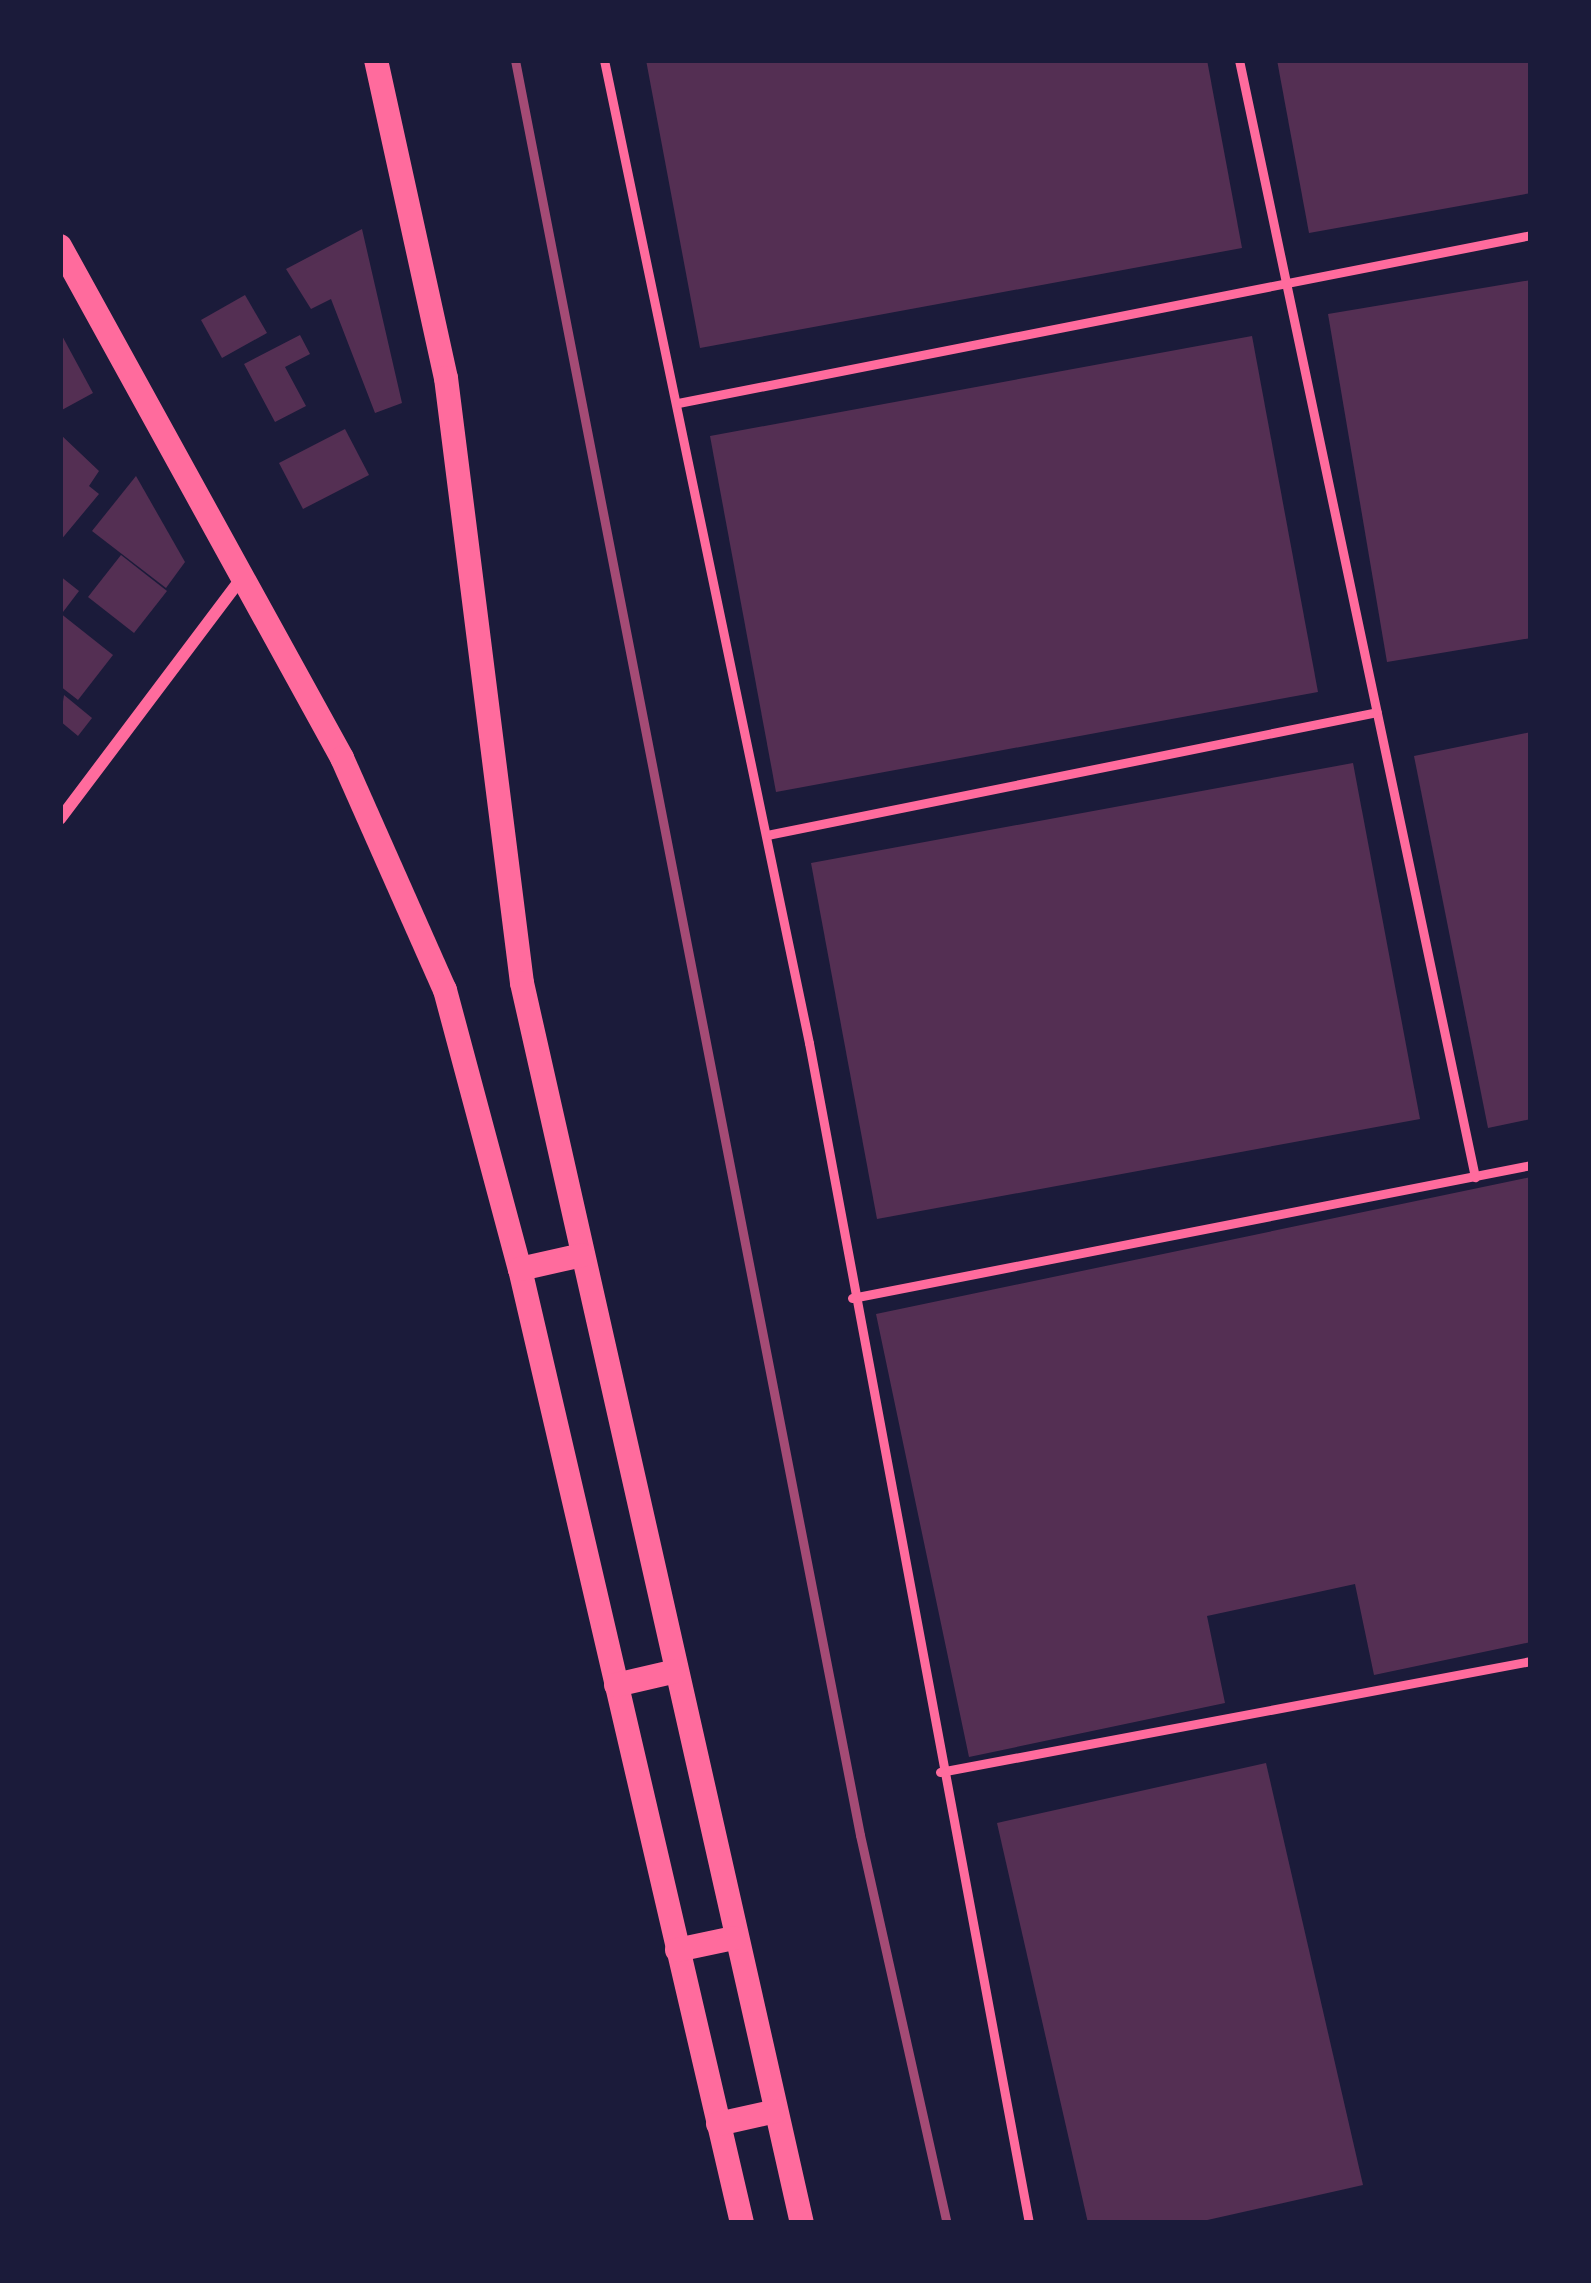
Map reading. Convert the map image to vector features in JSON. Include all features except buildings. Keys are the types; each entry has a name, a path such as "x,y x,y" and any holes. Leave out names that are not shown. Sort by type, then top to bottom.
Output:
{"main road":[{"path":"376,60 446,378 521,982 802,2223"},
{"path":"60,246 381,836 445,990 520,1269 742,2223"},
{"path":"520,1269 582,1255"},
{"path":"616,1685 676,1671"},
{"path":"677,1950 734,1938"},
{"path":"718,2124 776,2111"}],"street":[{"path":"60,819 243,576"}],"lane":[{"path":"604,60 767,835 1028,2223"},
{"path":"1239,60 1290,282 1474,1177"},
{"path":"678,404 1531,235"},
{"path":"767,835 1377,712"},
{"path":"852,1298 1531,1165"},
{"path":"940,1772 1531,1661"}],"railway":[{"path":"515,60 860,1835 947,2223"}]}
